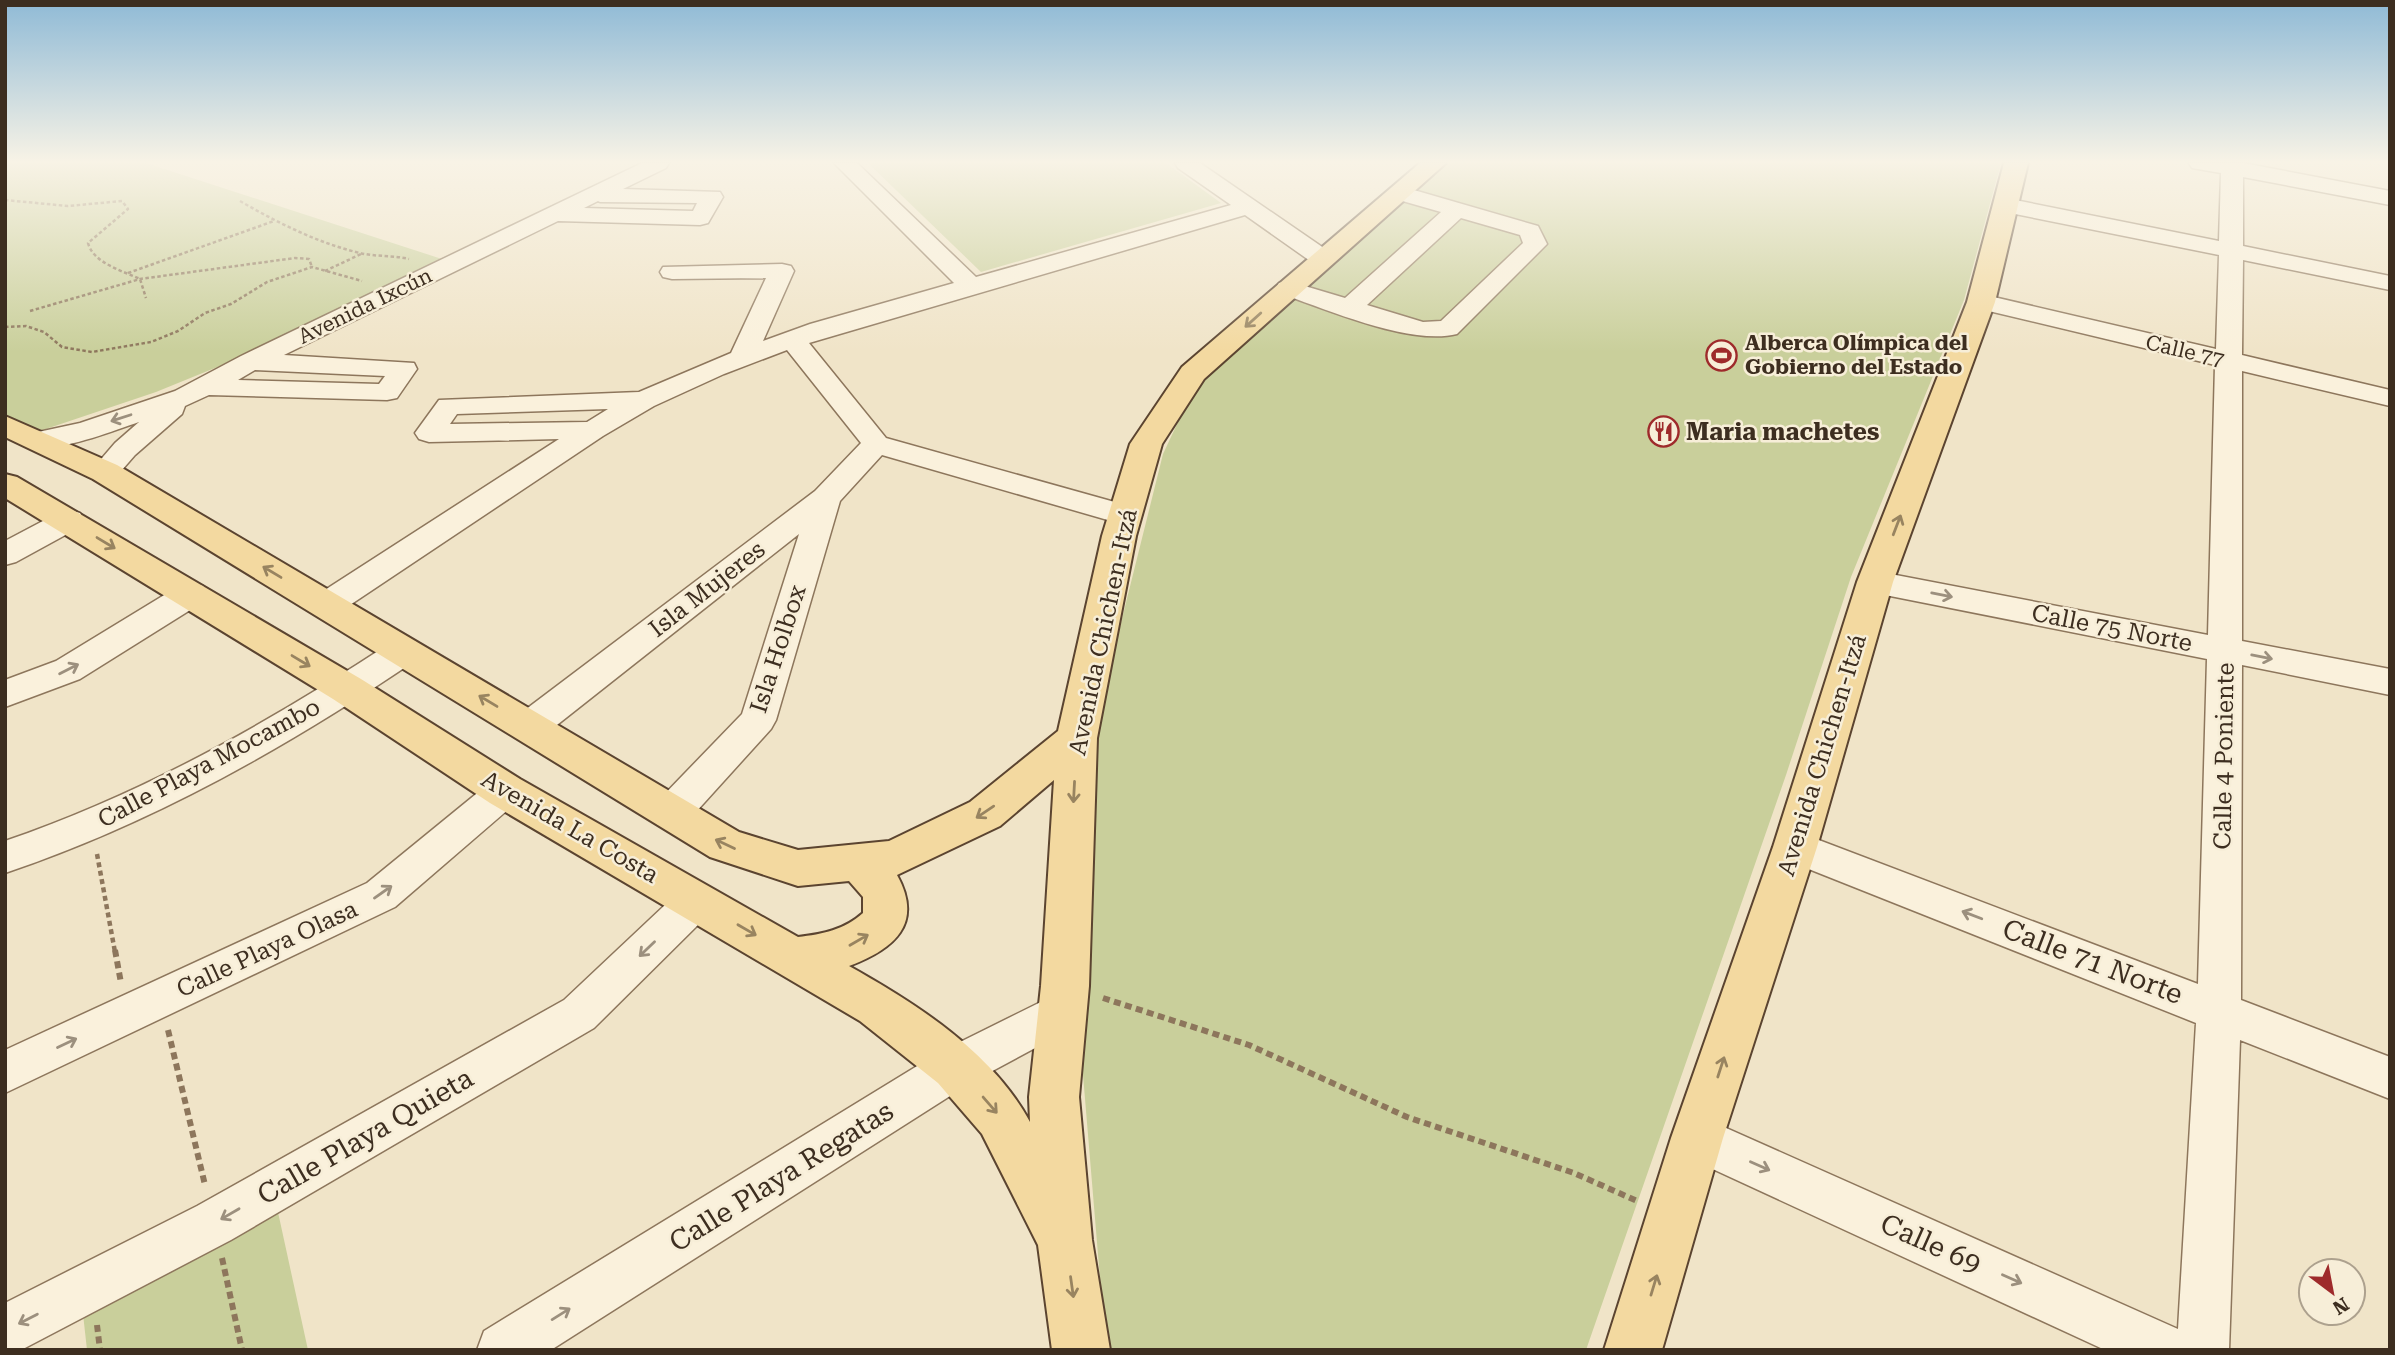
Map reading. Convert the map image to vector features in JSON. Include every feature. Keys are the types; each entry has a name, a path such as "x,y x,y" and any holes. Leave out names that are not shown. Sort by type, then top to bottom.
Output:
{"main road":[{"name":"Avenida Chichen-Itzá","path":"1081,1350 1065,1240 1054,1097 1064,998 1077,738 1125,515 1146,444 1193,373 1360,226"},
{"name":"Avenida Chichen-Itzá","path":"1633,1350 1697,1138 1795,847 1875,582 1981,302 2000,226"},
{"path":"22,433 105,472 725,845 799,868 895,858 985,814 1077,738"},
{"path":"38,502 80,489 105,472"},
{"name":"Avenida La Costa","path":"38,502 347,690 505,791 877,1006 956,1067 1000,1116 1065,1240"},
{"path":"795,957 825,955 858,943 875,930 886,914 886,899 881,888 858,861"}],"street":[{"name":"Avenida Ixcún","path":"22,433 87,430 195,392 250,362 530,226"},
{"path":"910,226 971,286"},
{"path":"326,605 593,430 644,400 743,356 792,339 1181,226"},
{"path":"1276,226 1322,258"},
{"path":"1349,308 1438,226"},
{"path":"1288,288 1422,330 1448,329 1535,244 1530,231 1514,226"},
{"path":"2112,226 2390,284"},
{"name":"Calle 4 Poniente","path":"2203,1350 2219,1010 2231,226"},
{"path":"672,272 782,271 743,356"},
{"name":"Calle 77","path":"1981,302 2390,398"},
{"path":"792,339 876,444 1125,515"},
{"path":"195,392 387,392 404,369 250,362"},
{"name":"Avenida Ixcún","path":"105,472 125,449 195,392"},
{"path":"593,430 429,433 449,406 644,400"},
{"name":"Isla Mujeres","path":"530,726 825,498 876,444"},
{"name":"Isla Holbox","path":"671,813 758,720 825,498"},
{"path":"5,555 38,502"},
{"name":"Calle 75 Norte","path":"1875,582 2390,682"},
{"path":"5,694 68,670 191,594"},
{"name":"Calle Playa Mocambo","path":"5,857 92,825 184,782 347,690 404,651"},
{"name":"Calle Playa Olasa","path":"5,1072 381,895 505,791"},
{"name":"Calle 71 Norte","path":"1795,847 2390,1078"},
{"name":"Calle Playa Quieta","path":"5,1331 214,1223 579,1014 696,901"},
{"name":"Calle Playa Regatas","path":"503,1350 1064,998"},
{"name":"Calle 69","path":"1697,1138 2114,1338 2164,1350"}],"path":[{"path":"108,226 88,243 90,251 106,263 140,279 146,298"},
{"path":"128,273 260,226"},
{"path":"289,226 361,253 395,255 439,270"},
{"path":"325,271 361,253"},
{"path":"30,311 140,279 295,258 309,259 312,267"},
{"path":"5,327 26,327 44,332 62,347 92,352 151,342 177,331 205,313 231,304 267,282 312,267 369,284"},
{"path":"92,825 143,1007 214,1223 242,1350"},
{"path":"1064,998 1249,1045 1407,1117 1574,1173 1675,1217"}],"green space":[{"path":"5,226 341,226 445,260 259,350 156,392 34,433 5,414"},
{"path":"934,226 1140,226 981,272"},
{"path":"1377,226 1984,226 1964,300 1851,577 1786,775 1586,1350 1106,1350 1079,1027 1093,735 1163,454 1205,376"},
{"path":"276,1203 308,1350 87,1350 82,1305"}],"place":[{"name":"Alberca Olímpica del Gobierno del Estado","path":"1722,355"},
{"name":"Maria machetes","path":"1663,432"}]}
